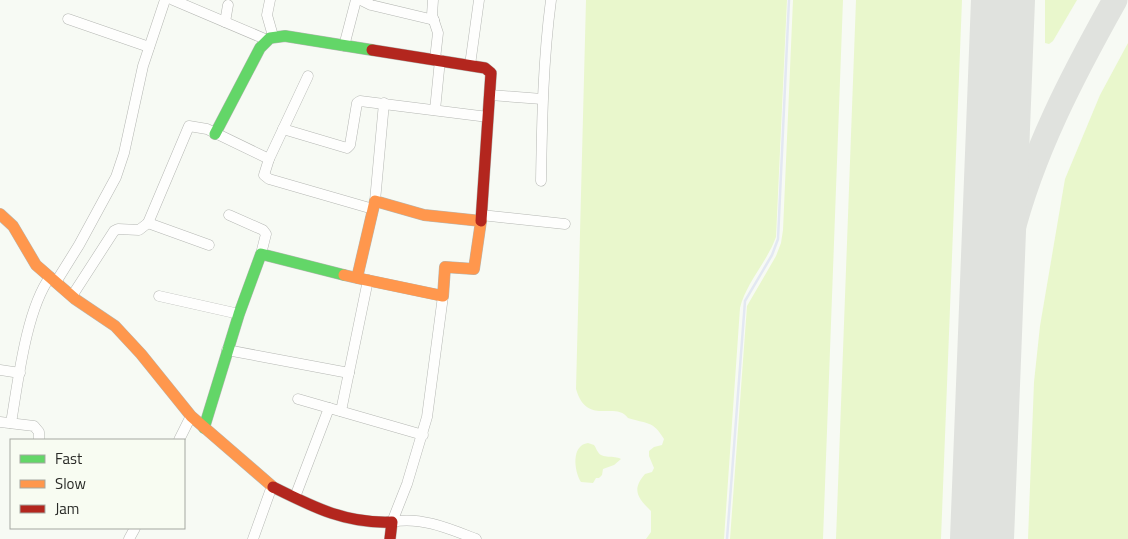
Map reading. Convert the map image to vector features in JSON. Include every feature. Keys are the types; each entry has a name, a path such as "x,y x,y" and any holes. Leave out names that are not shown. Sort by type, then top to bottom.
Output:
{"street":[{"path":"11,423 32,318 44,286 53,279 79,245 116,177 124,153 142,66 165,0"},
{"path":"173,0 225,22 269,37 285,36 438,59 485,68 491,73 481,218 474,269 444,267 443,296 427,417 407,484 392,522 390,539"},
{"path":"215,134 269,37 267,15 270,0"},
{"path":"344,46 356,0"},
{"path":"361,0 434,20"},
{"path":"433,0 431,9 438,33 435,110"},
{"path":"470,65 479,0"},
{"path":"541,181 545,42 552,0"},
{"path":"225,22 228,5"},
{"path":"68,19 149,47"},
{"path":"308,76 269,159 264,172 268,179 424,215 564,224"},
{"path":"490,95 542,99"},
{"path":"283,129 347,148 350,144 357,102 360,101 488,117"},
{"path":"341,411 349,373 374,205 384,103"},
{"path":"72,296 114,231 118,229 139,230 148,223 187,127 192,125 198,126 269,159"},
{"path":"0,214 13,226 36,265 72,296 115,326 141,354 191,416 272,486 310,505 352,520 371,524 411,520 424,522 476,539"},
{"path":"204,428 227,350 266,239 266,234 263,230 229,215"},
{"path":"148,223 209,245"},
{"path":"261,254 326,272 443,296"},
{"path":"159,296 239,314"},
{"path":"227,350 349,373"},
{"path":"0,370 20,373"},
{"path":"298,398 423,435"},
{"path":"295,497 329,408"},
{"path":"180,439 191,416"},
{"path":"0,422 34,426 39,432 39,439"},
{"path":"253,539 272,486"}],"green space":[{"path":"586,0 787,0 776,237 747,290 740,308 724,539 646,539 651,532 651,511 640,498 637,489 645,474 652,472 654,468 649,451 654,447 662,445 664,439 649,424 628,418 616,411 601,411 587,407 576,389"},
{"path":"793,0 843,0 823,539 730,539 747,306 776,256 783,230"},
{"path":"856,0 962,0 941,539 836,539"},
{"path":"1045,0 1077,0 1053,41 1049,44 1045,43"},
{"path":"1128,43 1128,539 1028,539 1034,382 1040,326 1065,179 1100,95"},
{"path":"588,443 594,445 602,455 621,459 614,465 603,469 602,475 596,478 593,483 581,482 576,465 576,453 579,448"}],"waterway":[{"path":"727,539 745,301 772,255 778,239 789,0"}],"taxiway":[{"path":"987,410 1002,280 1020,206 1030,175 1055,115 1115,0"}],"runway":[{"path":"982,539 1003,0"}],"traffic: fast":[{"path":"215,134 260,48 270,38 285,36 372,50"},
{"path":"204,428 239,314 261,254 344,275"}],"traffic: slow":[{"path":"344,275 357,278 375,201 424,215 481,221 474,269 445,267 443,296 357,278"},
{"path":"0,214 13,226 36,265 75,299 115,326 141,354 191,416 273,487"}],"traffic: jam":[{"path":"372,50 485,68 491,73 481,221"},
{"path":"273,487 330,513 360,520 392,522 390,539"}]}
